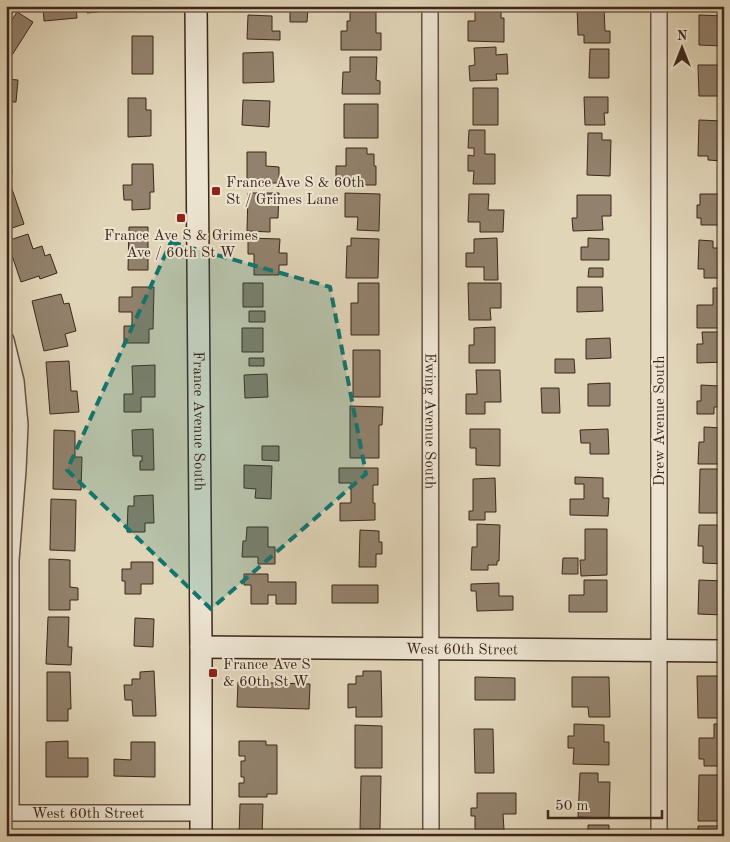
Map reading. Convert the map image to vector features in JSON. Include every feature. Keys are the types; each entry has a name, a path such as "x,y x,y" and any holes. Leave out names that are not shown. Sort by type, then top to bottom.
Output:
{"main road":[{"name":"France Avenue South","path":"196,6 201,836"},
{"name":"West 60th Street","path":"201,647 724,651"}],"street":[{"name":"Ewing Avenue South","path":"430,6 430,836"},
{"name":"Drew Avenue South","path":"659,6 659,836"},
{"path":"6,340 16,381 20,426 11,560 9,813"},
{"name":"West 60th Street","path":"9,813 201,813"}],"highlighted area":[{"path":"171,242 330,287 366,474 211,609 67,470"}],"building":[{"path":"43,6 86,6 76,8 77,18 44,21"},
{"path":"86,6 98,6 98,12 87,13"},
{"path":"475,6 501,6 501,18 504,18 504,42 468,41 468,21 475,21"},
{"path":"577,6 604,6 605,31 610,31 610,43 584,43 584,35 578,35"},
{"path":"290,8 308,8 307,22 290,22"},
{"path":"17,12 33,22 7,63 6,20 8,17 12,20"},
{"path":"350,12 376,12 376,33 381,33 381,50 341,50 341,31 347,31 347,21 350,21"},
{"path":"248,15 272,16 272,31 280,31 280,40 247,39"},
{"path":"699,15 724,16 724,46 699,45"},
{"path":"132,36 153,36 153,74 132,74"},
{"path":"496,47 496,55 507,54 508,74 496,74 497,80 470,81 469,66 475,65 474,48"},
{"path":"590,49 609,49 609,78 589,78"},
{"path":"273,52 274,82 243,83 243,53"},
{"path":"350,57 377,57 376,80 380,81 380,94 342,94 343,72 350,72"},
{"path":"698,65 724,65 724,76 719,76 719,96 699,96"},
{"path":"6,79 18,80 16,102 8,102 8,113 6,113"},
{"path":"473,88 498,88 498,125 473,125"},
{"path":"584,97 608,97 608,113 604,113 605,125 585,125"},
{"path":"128,98 146,98 146,110 151,110 151,136 128,137"},
{"path":"243,100 270,101 269,127 242,125"},
{"path":"344,104 378,104 378,138 344,138"},
{"path":"699,120 723,121 722,161 708,160 708,156 698,156"},
{"path":"469,130 485,130 485,154 495,154 495,184 473,184 474,171 468,171 468,155 474,156 474,148 468,148"},
{"path":"588,133 602,133 602,140 611,140 610,176 587,175"},
{"path":"346,148 367,148 367,154 374,154 376,185 344,185 344,179 336,179 336,166 346,166"},
{"path":"6,151 11,151 12,174 6,174"},
{"path":"247,152 266,152 266,166 279,167 279,183 247,183"},
{"path":"132,164 153,164 154,192 150,192 150,209 132,210 132,200 124,200 123,185 132,185"},
{"path":"12,189 24,224 6,230 6,191"},
{"path":"248,193 279,193 278,218 270,218 270,232 247,231"},
{"path":"345,193 380,194 379,231 357,230 358,217 345,217"},
{"path":"469,194 489,194 488,210 504,210 503,232 480,232 480,222 468,222"},
{"path":"700,194 721,194 721,205 724,205 724,218 720,218 720,225 701,225 701,218 697,218 697,205 700,205"},
{"path":"577,195 611,195 611,216 602,216 603,230 573,231 572,218 577,218"},
{"path":"129,227 148,227 148,270 128,270"},
{"path":"28,234 33,249 42,246 45,256 50,254 57,273 40,279 39,276 21,282 7,241"},
{"path":"248,238 280,239 279,253 287,253 287,265 279,265 279,275 254,275 254,254 248,254"},
{"path":"351,238 379,239 378,278 346,278 347,246 351,246"},
{"path":"497,238 498,280 484,280 484,267 466,267 466,253 474,253 474,239"},
{"path":"588,238 609,239 609,260 581,260 581,247 588,247"},
{"path":"699,240 713,241 713,248 724,248 724,278 704,278 704,269 698,269"},
{"path":"589,268 603,268 603,277 588,277"},
{"path":"243,283 263,283 263,307 243,307"},
{"path":"358,283 379,283 379,335 351,335 351,303 358,303"},
{"path":"468,283 501,283 501,308 490,308 491,320 469,320"},
{"path":"132,287 154,287 153,329 149,329 149,343 124,343 124,326 132,326 132,312 119,312 119,297 132,297"},
{"path":"577,287 602,287 603,311 577,312"},
{"path":"713,288 724,288 724,324 722,324 722,328 697,328 697,305 713,305"},
{"path":"61,294 64,304 69,303 76,331 65,334 68,346 44,351 32,301"},
{"path":"249,311 265,311 265,322 249,322"},
{"path":"495,327 495,363 469,363 469,345 474,345 474,328"},
{"path":"242,328 263,328 263,352 242,352"},
{"path":"702,332 723,332 724,362 697,363 697,344 703,344"},
{"path":"610,338 611,358 586,359 586,339"},
{"path":"353,350 380,350 380,397 353,397"},
{"path":"249,358 264,358 264,366 249,366"},
{"path":"555,359 574,359 575,373 555,373"},
{"path":"69,361 71,391 77,391 79,412 50,414 46,362"},
{"path":"155,365 155,397 141,397 141,412 124,412 124,394 133,394 132,366"},
{"path":"476,370 500,370 501,402 485,402 485,414 466,414 466,394 477,394"},
{"path":"267,374 268,397 245,398 244,375"},
{"path":"610,383 610,406 588,406 588,384"},
{"path":"701,385 719,386 719,407 714,407 714,414 697,414 697,401 701,401"},
{"path":"541,388 559,388 560,413 542,413"},
{"path":"350,406 383,407 382,425 379,425 379,458 350,458"},
{"path":"704,427 724,428 724,464 698,464 699,442 704,442"},
{"path":"153,429 154,470 140,470 142,456 133,456 132,430"},
{"path":"470,429 500,429 500,466 476,465 476,448 470,448"},
{"path":"608,429 609,454 590,454 590,443 581,443 580,430"},
{"path":"54,430 75,431 75,457 82,457 81,490 53,489"},
{"path":"262,446 279,446 279,461 262,460"},
{"path":"244,465 272,466 271,499 255,498 256,489 244,488"},
{"path":"339,468 378,468 378,485 373,485 375,520 340,521 340,503 351,503 351,483 339,483"},
{"path":"700,469 720,469 720,513 699,513"},
{"path":"575,477 603,478 603,498 609,498 608,516 570,515 570,499 584,499 584,484 575,484"},
{"path":"495,478 496,512 485,512 485,520 469,520 469,511 473,511 473,479"},
{"path":"153,495 154,523 145,523 145,532 127,532 128,506 134,506 134,496"},
{"path":"51,499 76,500 75,551 50,550"},
{"path":"477,524 500,525 499,561 497,561 497,565 488,565 488,570 471,570 472,547 477,547"},
{"path":"699,525 724,525 724,564 703,563 703,546 698,546"},
{"path":"247,527 268,527 268,547 275,547 275,564 258,564 258,557 242,557 243,541 246,541"},
{"path":"585,529 607,529 607,575 581,576 580,560 585,560"},
{"path":"360,530 379,531 379,542 382,542 382,554 376,554 376,567 359,567"},
{"path":"563,558 578,558 578,574 562,574"},
{"path":"49,559 70,560 70,587 78,588 78,600 70,600 70,610 49,610"},
{"path":"131,562 153,562 153,584 141,584 141,594 125,594 125,581 122,581 122,569 131,569"},
{"path":"244,574 268,574 268,582 296,582 296,604 276,604 276,595 268,595 268,604 251,604 251,585 244,585"},
{"path":"584,580 607,580 607,612 569,612 569,595 584,595"},
{"path":"699,580 724,581 723,615 698,614"},
{"path":"499,583 499,596 513,596 513,610 477,611 476,591 471,591 471,584"},
{"path":"332,585 378,585 378,603 332,603"},
{"path":"48,617 69,617 68,647 72,647 71,665 46,664"},
{"path":"135,618 154,619 153,647 134,646"},
{"path":"154,671 156,716 133,716 132,700 125,700 124,685 132,685 132,679 140,679 140,672"},
{"path":"363,671 381,671 382,717 356,717 356,707 348,708 348,684 356,684 356,676 363,676"},
{"path":"47,672 70,672 71,709 68,709 68,721 47,721"},
{"path":"697,676 724,676 724,718 698,718"},
{"path":"475,677 515,678 515,700 475,700"},
{"path":"572,677 609,677 610,717 589,717 588,707 572,707"},
{"path":"238,682 310,684 309,709 237,707"},
{"path":"574,724 604,725 604,742 609,742 609,765 573,764 574,748 568,748 568,736 574,736"},
{"path":"714,724 724,724 724,766 704,766 704,759 699,759 699,738 714,738"},
{"path":"355,725 382,726 382,768 355,768"},
{"path":"474,729 493,729 494,773 475,773"},
{"path":"68,741 68,758 88,758 88,777 46,777 46,742"},
{"path":"239,741 266,741 266,745 277,745 277,794 267,794 267,797 239,797 239,783 244,783 244,777 241,777 241,761 245,761 245,756 239,756"},
{"path":"131,742 155,742 155,777 114,776 114,759 131,760"},
{"path":"580,773 598,773 598,782 610,782 609,818 578,817"},
{"path":"699,775 719,775 719,801 724,801 724,821 698,821"},
{"path":"361,776 381,776 380,829 360,829"},
{"path":"477,793 516,793 516,814 503,814 504,830 475,830 475,816 471,816 471,808 477,808"},
{"path":"240,804 263,804 262,836 239,836"},
{"path":"588,825 609,825 609,836 588,836"},
{"path":"698,826 719,826 719,836 698,836"},
{"path":"352,831 380,831 380,836 341,836 352,835"}],"place":[{"name":"France Ave S & 60th St / Grimes Lane","path":"216,191"},
{"name":"France Ave S & Grimes Ave / 60th St W","path":"181,218"},
{"name":"France Ave S & 60th St W","path":"213,673"}]}
